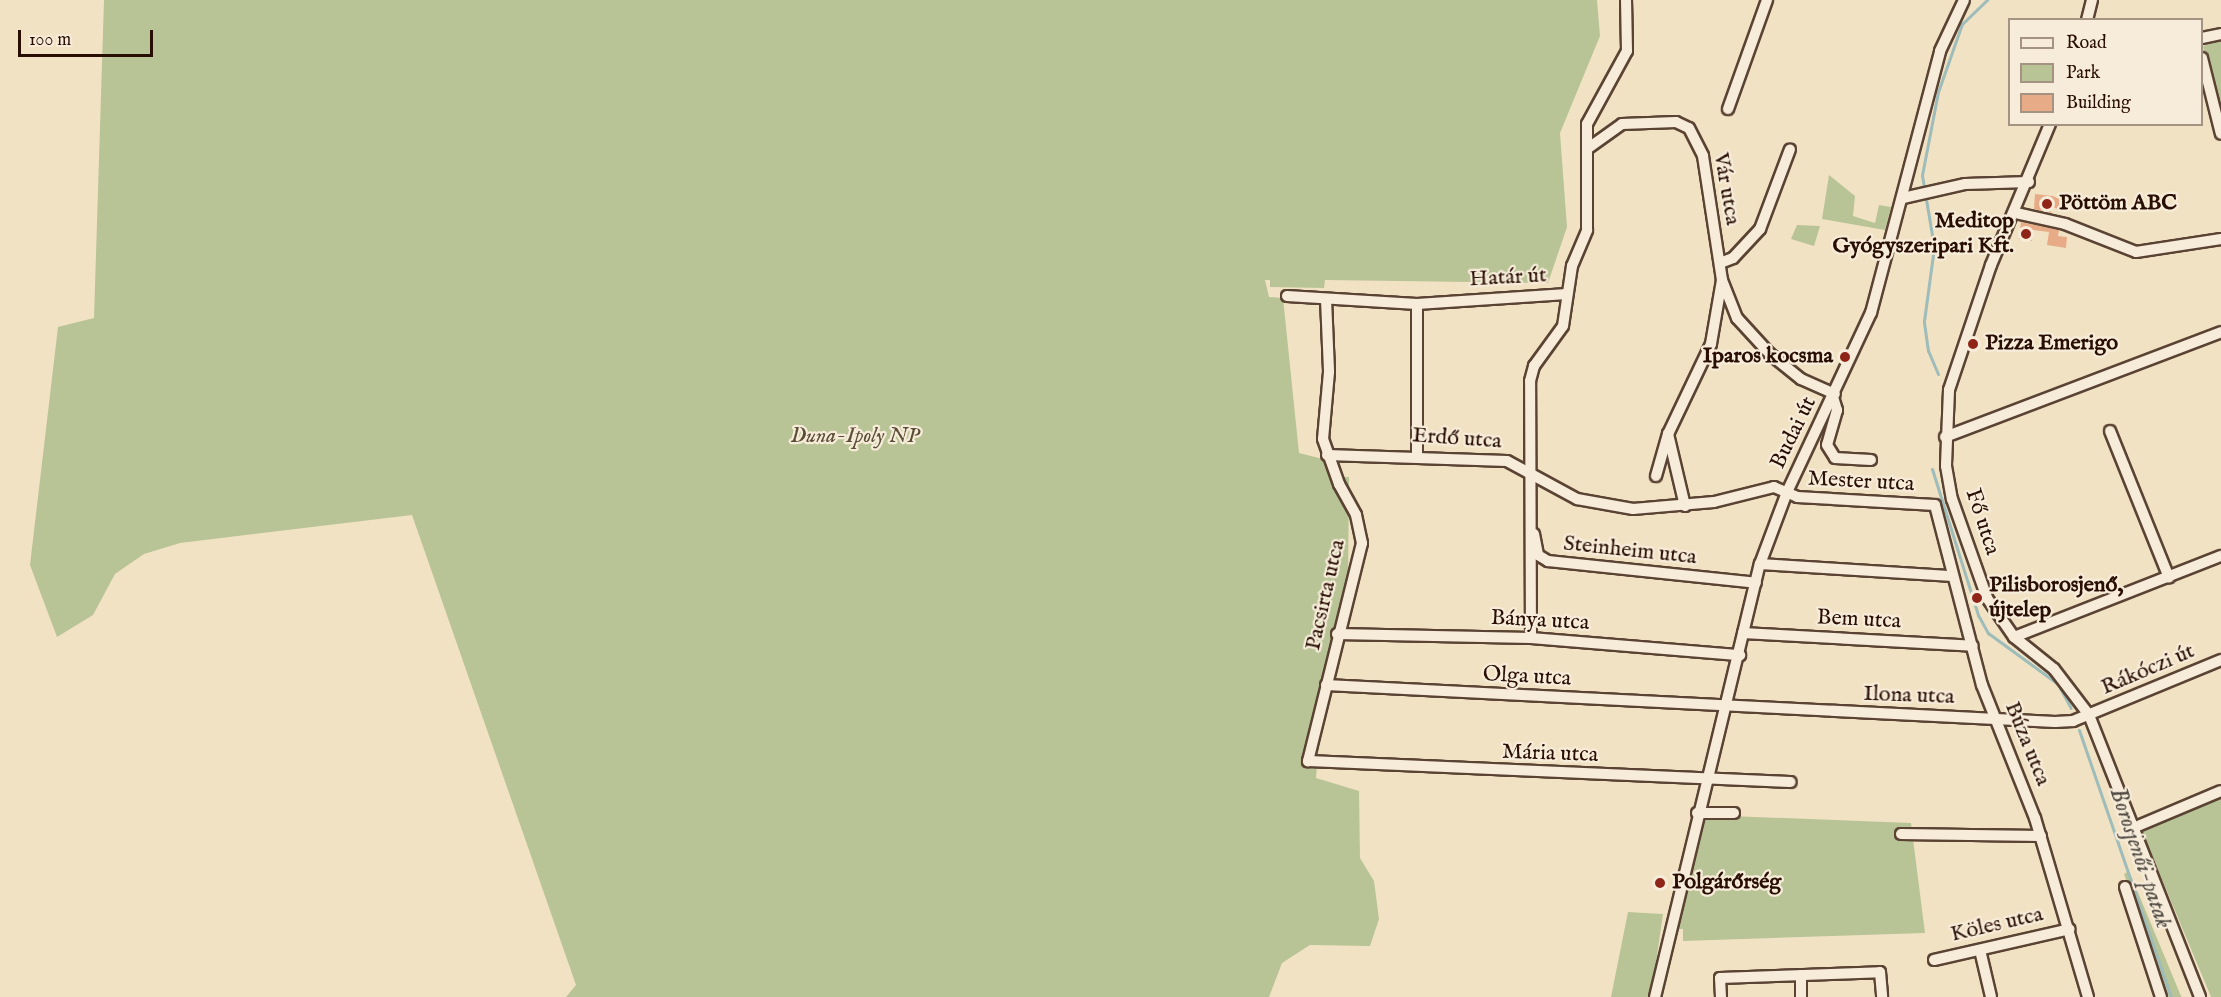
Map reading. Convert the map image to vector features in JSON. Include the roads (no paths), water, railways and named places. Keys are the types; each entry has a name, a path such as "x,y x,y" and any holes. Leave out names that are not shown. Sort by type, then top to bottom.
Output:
{"street":[{"name":"Határ út","path":"1287,296 1417,304 1567,294 1587,230 1587,122 1627,51 1626,0"},
{"path":"1728,109 1767,0"},
{"name":"Budai út","path":"1655,997 1678,889 1740,655 1760,564 1787,492 1871,313 1940,51 1964,0"},
{"path":"2088,18 2092,0"},
{"path":"2203,38 2221,34"},
{"path":"2203,61 2221,134"},
{"name":"Vár utca","path":"1587,149 1622,124 1676,122 1689,128 1703,156 1722,280 1711,344 1668,434 1656,476"},
{"name":"Fő utca","path":"2049,126 2029,182 1991,265 1948,390 1945,437 1952,499 1987,598 2014,637 2054,669 2089,715 2200,997"},
{"name":"Vár utca","path":"1720,263 1733,258 1760,229 1790,149"},
{"path":"1903,198 1965,184 2029,182"},
{"path":"2016,213 2065,224 2136,252 2221,239"},
{"path":"1722,280 1737,318 1770,354 1801,379 1834,396 1837,410 1827,445 1835,458 1871,460"},
{"path":"1531,638 1527,470 1530,378 1537,362 1559,336 1567,294"},
{"name":"Pacsirta utca","path":"1308,761 1337,634 1362,543 1356,515 1327,455 1323,439 1329,372 1326,299"},
{"path":"1417,304 1417,456"},
{"path":"1945,437 2221,332"},
{"path":"2110,431 2169,578"},
{"path":"1668,434 1685,506"},
{"name":"Erdő utca","path":"1327,455 1504,460 1527,470 1577,499 1633,509 1685,506 1774,487 1787,492"},
{"name":"Mester utca","path":"1787,492 1797,498 1935,506"},
{"name":"Búza utca","path":"1935,506 1973,646 1996,719 2041,836 2088,997"},
{"name":"Steinheim utca","path":"1528,521 1538,555 1548,561 1756,583"},
{"path":"2014,637 2221,556"},
{"path":"1760,564 1953,576"},
{"name":"Bem utca","path":"1743,633 1973,646"},
{"name":"Bánya utca","path":"1337,634 1531,638 1740,655"},
{"name":"Rákóczi út","path":"2089,715 2221,660"},
{"name":"Olga utca","path":"1326,685 1725,709"},
{"name":"Ilona utca","path":"1725,709 2055,722 2089,715"},
{"name":"Mária utca","path":"1308,761 1791,782"},
{"path":"2133,828 2221,791"},
{"path":"1697,813 1734,813"},
{"path":"1901,834 2041,836"},
{"path":"2125,887 2161,997"},
{"name":"Köles utca","path":"1934,960 2070,929"},
{"path":"1980,950 1991,997"},
{"path":"1721,997 1720,978 1880,972 1882,997"},
{"path":"1801,975 1801,997"}],"waterway":[{"name":"Borosjenői-patak","path":"1938,374 1928,351 1924,321 1934,247 1922,175 1938,92 1962,24 1987,0"},
{"name":"Borosjenői-patak","path":"1932,469 1978,615 1988,633 2058,684 2071,708"},
{"name":"Borosjenői-patak","path":"2079,730 2171,997"}],"place":[{"name":"Pöttöm ABC","path":"2047,204"},
{"name":"Meditop Gyógyszeripari Kft.","path":"2026,234"},
{"name":"Pizza Emerigo","path":"1973,344"},
{"name":"Iparos kocsma","path":"1845,357"},
{"name":"Pilisborosjenő, újtelep","path":"1977,598"},
{"name":"Polgárőrség","path":"1660,883"}],"park label":[{"name":"Duna-Ipoly NP","path":"855,437"}]}
